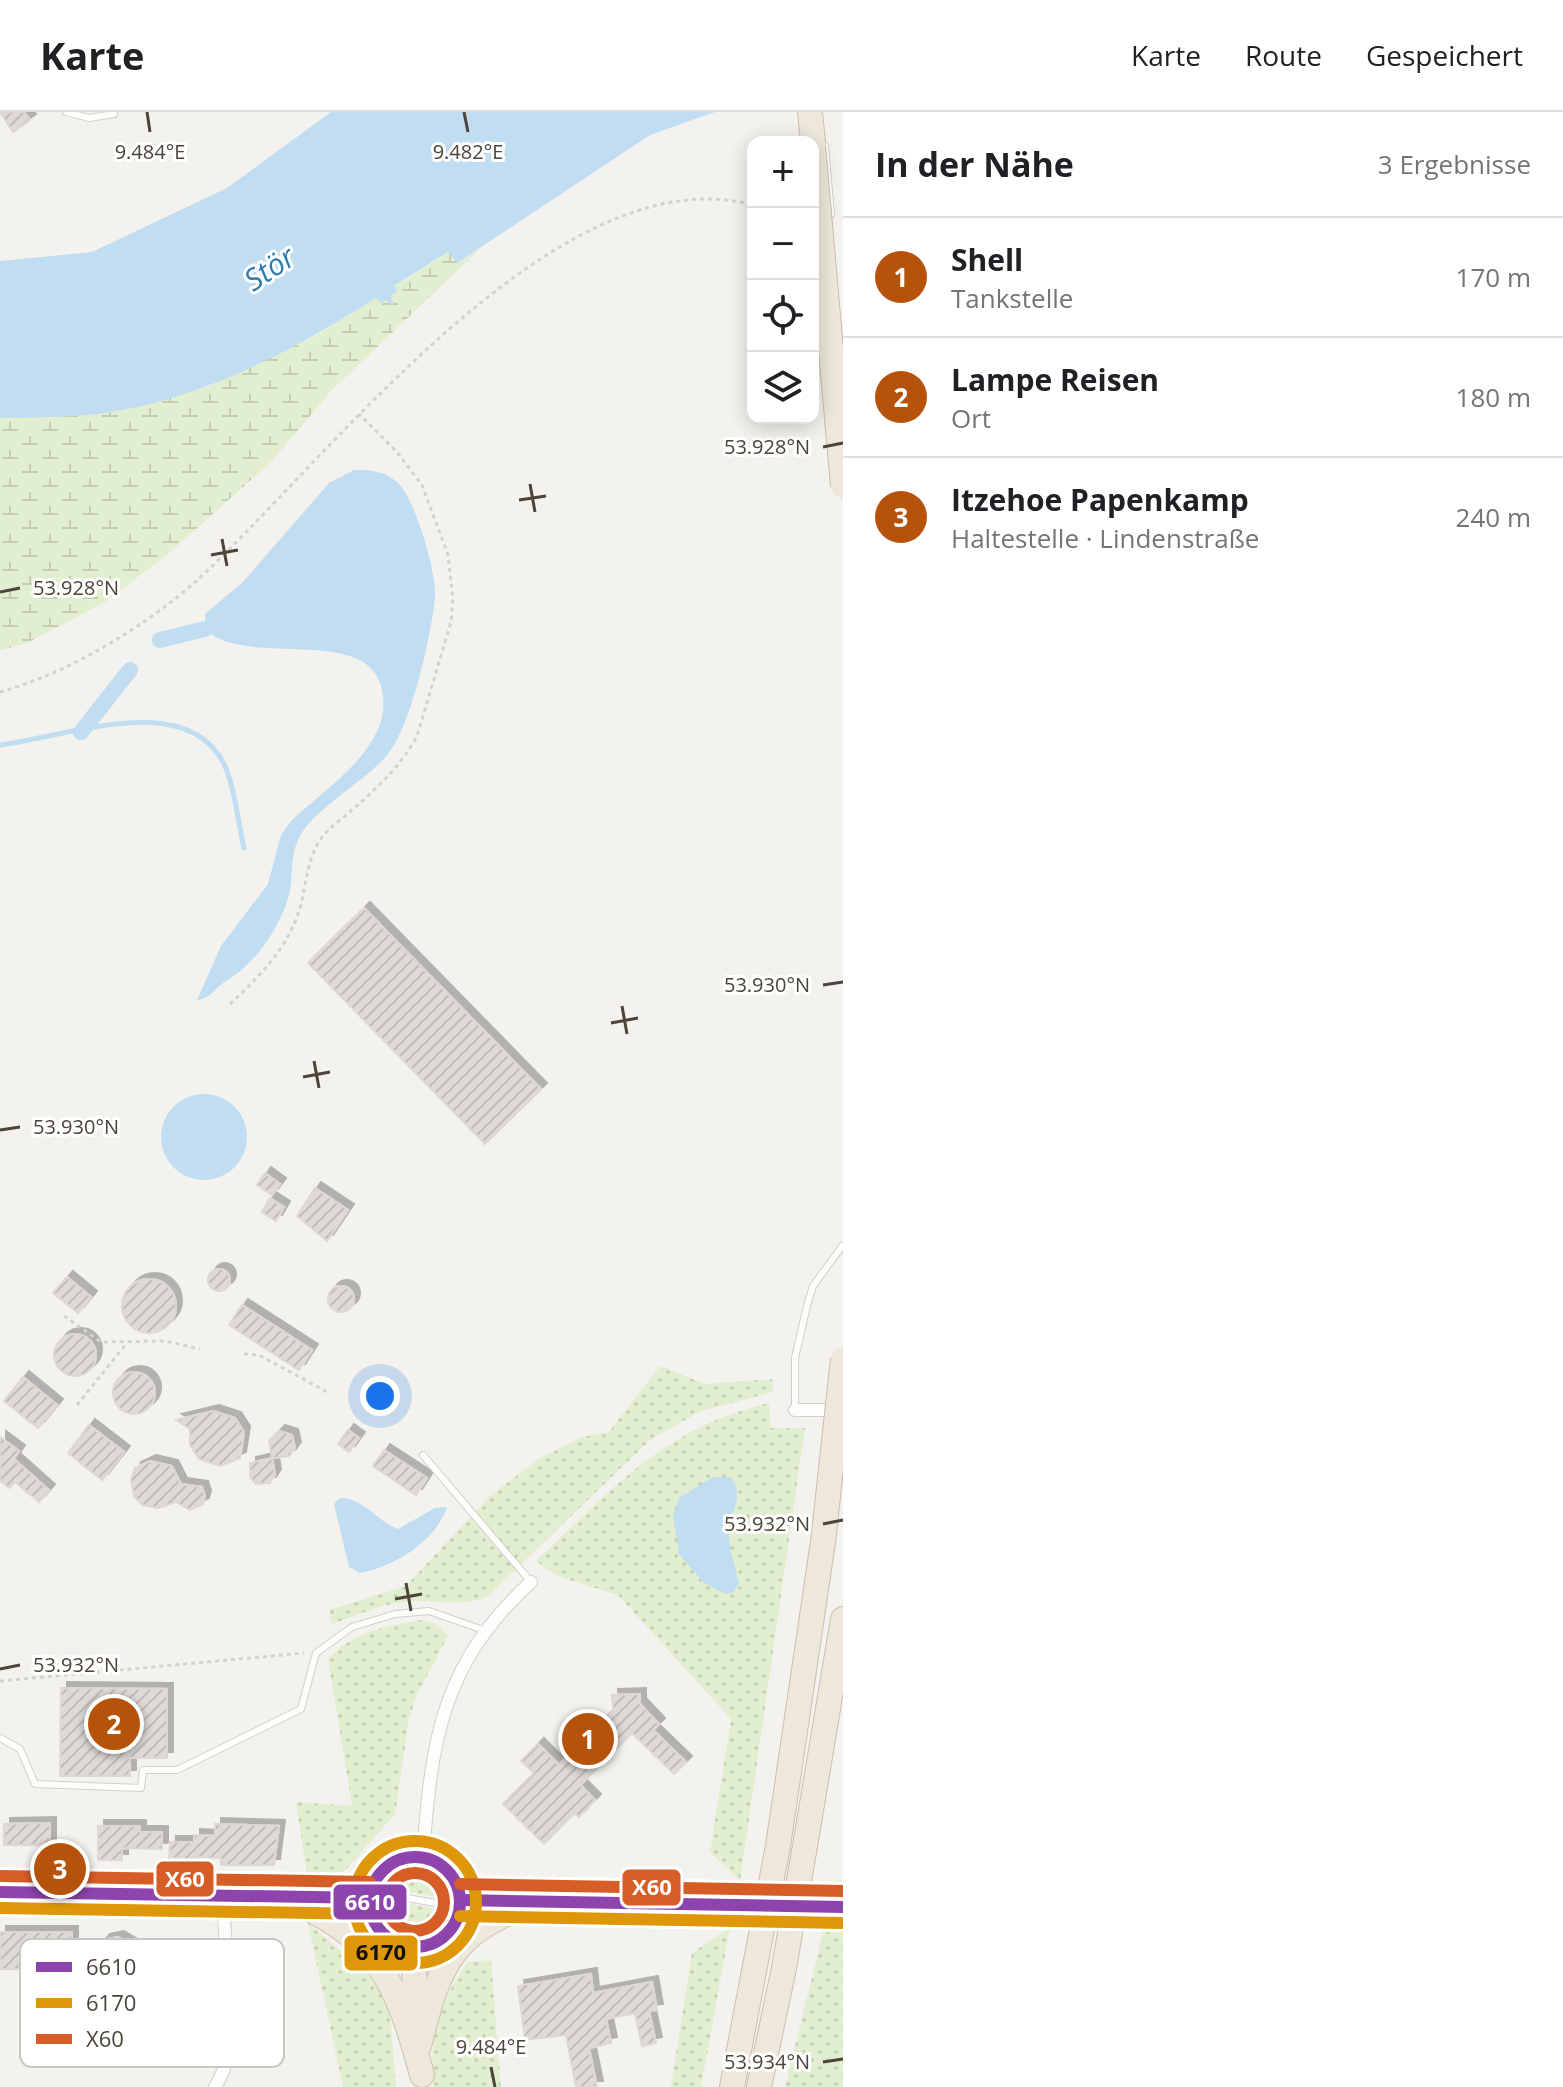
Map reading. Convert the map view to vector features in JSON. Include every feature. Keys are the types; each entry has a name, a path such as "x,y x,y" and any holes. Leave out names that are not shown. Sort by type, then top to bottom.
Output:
{"highway":[{"path":"810,112 815,136"},
{"path":"819,171 843,486"},
{"path":"732,2087 778,1846 823,1542 843,1359"},
{"path":"763,2080 843,1619"},
{"path":"419,2046 434,1987 456,1949 484,1923 546,1899"},
{"path":"288,1908 326,1915 380,1965 388,1976 409,2027 422,2081"},
{"path":"413,1947 422,2081"}],"main road":[{"path":"410,1857 423,1857 449,1872 460,1903 454,1924 441,1938 413,1947 395,1942 378,1928 373,1919 370,1895 385,1868 410,1857"},
{"path":"0,1892 288,1908 370,1895"},
{"path":"460,1903 546,1899 843,1907"}],"street":[{"path":"795,1410 843,1410"},
{"path":"423,1857 433,1753 448,1696 486,1631 531,1582"},
{"path":"223,1906 225,1939"},
{"path":"215,2087 225,2067"}],"lane":[{"path":"66,112 89,118 114,114"},
{"path":"819,156 832,225"},
{"path":"795,1410 795,1358 807,1306 813,1286 843,1245"},
{"path":"423,1455 531,1582"},
{"path":"0,1738 20,1749 35,1784 141,1788 143,1770 177,1770 301,1709 316,1653 352,1627 411,1611 441,1612 486,1631"},
{"path":"370,1895 460,1903"}],"path":[{"path":"0,692 53,671 149,619 194,583 410,362 533,263 569,243 642,211 683,200 747,205"},
{"path":"230,1004 265,972 281,950 300,908 308,868 322,837 388,776 409,751 417,736 451,622 450,565 434,509 411,467 359,414"},
{"path":"64,1316 101,1342 165,1341 200,1349"},
{"path":"77,1405 126,1344"},
{"path":"244,1354 259,1355 327,1392"},
{"path":"0,1681 250,1656 316,1653"},
{"path":"0,1913 223,1906 288,1908"}],"green space":[{"path":"483,246 331,391 271,462 168,554 105,602 25,644 0,650 0,418 111,412 207,387 315,336 376,298 390,297 394,287 449,252 458,263"},
{"path":"660,1366 705,1384 772,1379 773,1392 701,1411 650,1440 487,1597 459,1602 401,1602 332,1624 329,1610 406,1586 490,1496 540,1458 582,1437 609,1432"},
{"path":"769,1403 771,1428 805,1428 740,1881 710,1852 731,1719 618,1595 557,1576 536,1561 641,1465 699,1428","holes":["730,1514 728,1537 703,1582 680,1554"]},
{"path":"423,1620 437,1624 448,1636 417,1695 409,1719 395,1814 342,1874 307,1876 296,1802 352,1806 328,1659 359,1636 397,1624"},
{"path":"408,1863 434,1874 447,1899 378,1886 386,1873"},
{"path":"376,1897 445,1911 437,1922 426,1929 415,1933 404,1932 393,1929 385,1922 378,1911"},
{"path":"308,1923 365,1971 377,1988 383,1986 390,2010 396,2087 343,2087"},
{"path":"825,1925 843,1926 843,2087 785,2087"},
{"path":"730,1927 701,2087 671,2087 692,1953"},
{"path":"491,1960 501,2087 433,2087 435,2036 443,2006 468,1962"}],"water":[{"name":"Stör","path":"331,112 715,112 650,135 457,263 448,252 394,286 397,291 390,297 394,303 392,306 386,300 381,303 376,298 282,353 216,383 147,405 111,412 0,418 0,261 92,252 227,188"},
{"path":"354,470 378,472 399,484 412,506 424,539 433,573 435,598 419,680 404,723 388,754 317,815 300,836 294,851 289,895 265,944 237,974 197,1000 221,946 268,884 281,835 291,821 357,761 380,724 383,704 380,683 369,666 350,656 326,651 246,646 223,640 205,629 205,614 243,582 329,483"},
{"path":"204,1094 228,1101 240,1113 247,1137 240,1161 228,1173 204,1180 180,1173 168,1161 161,1137 168,1113 180,1101"},
{"path":"713,1477 730,1477 737,1492 729,1538 739,1584 734,1592 725,1594 703,1582 679,1554 673,1515 679,1498"},
{"path":"340,1498 356,1501 398,1529 435,1508 447,1507 434,1531 424,1541 386,1565 360,1573 349,1567 334,1504"}],"building":[{"path":"0,112 24,112 30,120 13,132"},
{"path":"364,908 541,1089 485,1144 308,963"},
{"path":"265,1173 280,1184 272,1195 257,1185"},
{"path":"315,1188 348,1210 327,1241 297,1216"},
{"path":"270,1198 284,1207 276,1221 262,1212"},
{"path":"219,1269 227,1272 230,1280 227,1288 219,1291 211,1288 208,1280 211,1272"},
{"path":"67,1277 91,1297 78,1313 53,1293"},
{"path":"149,1279 168,1287 176,1306 168,1325 149,1333 130,1325 122,1306 130,1287"},
{"path":"341,1286 350,1290 354,1299 350,1308 341,1312 332,1308 328,1299 332,1290"},
{"path":"242,1305 312,1350 299,1370 229,1325"},
{"path":"75,1334 90,1340 96,1355 90,1370 75,1376 60,1370 54,1355 60,1340"},
{"path":"134,1372 148,1379 155,1393 148,1407 134,1414 120,1407 113,1393 120,1379"},
{"path":"23,1377 57,1405 38,1428 4,1401"},
{"path":"213,1411 235,1418 244,1432 240,1458 220,1466 199,1459 190,1445 190,1429 176,1420"},
{"path":"89,1425 124,1452 102,1480 68,1453"},
{"path":"348,1430 359,1438 349,1452 338,1444"},
{"path":"279,1431 292,1435 295,1448 289,1456 272,1458 269,1441"},
{"path":"0,1437 19,1451 14,1459 49,1490 39,1502 15,1482 10,1488 0,1481"},
{"path":"384,1450 427,1478 416,1495 373,1466"},
{"path":"272,1458 275,1475 270,1483 256,1484 250,1477 250,1463"},
{"path":"150,1461 172,1466 181,1484 202,1487 205,1496 203,1504 190,1510 176,1502 158,1508 142,1505 134,1496 131,1480 135,1468"},
{"path":"61,1688 167,1689 167,1758 130,1758 130,1776 60,1776"},
{"path":"640,1694 640,1704 659,1724 653,1730 686,1762 674,1774 632,1733 580,1785 595,1800 579,1817 574,1813 544,1844 503,1804 534,1773 521,1761 538,1744 559,1765 613,1710 612,1695"},
{"path":"50,1823 50,1845 4,1845 4,1824"},
{"path":"215,1824 279,1826 274,1865 221,1865 221,1858 193,1857 193,1865 177,1864 177,1858 169,1858 170,1842 194,1842 194,1835 215,1836"},
{"path":"98,1826 140,1826 140,1832 162,1832 162,1849 122,1848 122,1860 98,1860"},
{"path":"0,1932 72,1932 72,1939 20,1939 20,1969 0,1969"},
{"path":"591,1974 593,1993 652,1982 657,2010 649,2011 656,2043 642,2046 635,2013 606,2019 611,2043 589,2048 597,2087 576,2087 566,2035 525,2040 518,1986"}],"waterway":[{"path":"160,640 205,629"},
{"path":"81,732 130,670"},
{"path":"0,745 121,723 153,723 182,728 206,741 224,764 234,794 244,848"}],"transit line":[{"name":"6170","path":"415,1841 438,1846 458,1859 471,1879 476,1902 471,1925 458,1945 438,1958 415,1963 392,1958 372,1945 359,1925 354,1902 359,1879 372,1859 392,1846 415,1841"},
{"name":"6610","path":"415,1857 432,1861 447,1870 456,1885 460,1902 456,1919 447,1934 432,1943 415,1947 398,1943 383,1934 374,1919 370,1902 374,1885 383,1870 398,1861 415,1857"},
{"name":"X60","path":"415,1873 426,1875 435,1882 442,1891 444,1902 442,1913 435,1922 426,1929 415,1931 404,1929 395,1922 388,1913 386,1902 388,1891 395,1882 404,1875 415,1873"},
{"name":"X60","path":"0,1876 370,1882"},
{"name":"X60","path":"460,1884 843,1891"},
{"name":"6610","path":"0,1892 370,1898"},
{"name":"6610","path":"460,1900 843,1907"},
{"name":"6170","path":"0,1908 370,1914"},
{"name":"6170","path":"460,1916 842,1923"}],"place":[{"name":"Lampe Reisen","path":"114,1724"},
{"name":"Shell","path":"588,1739"},
{"name":"Itzehoe Papenkamp","path":"60,1869"}]}
